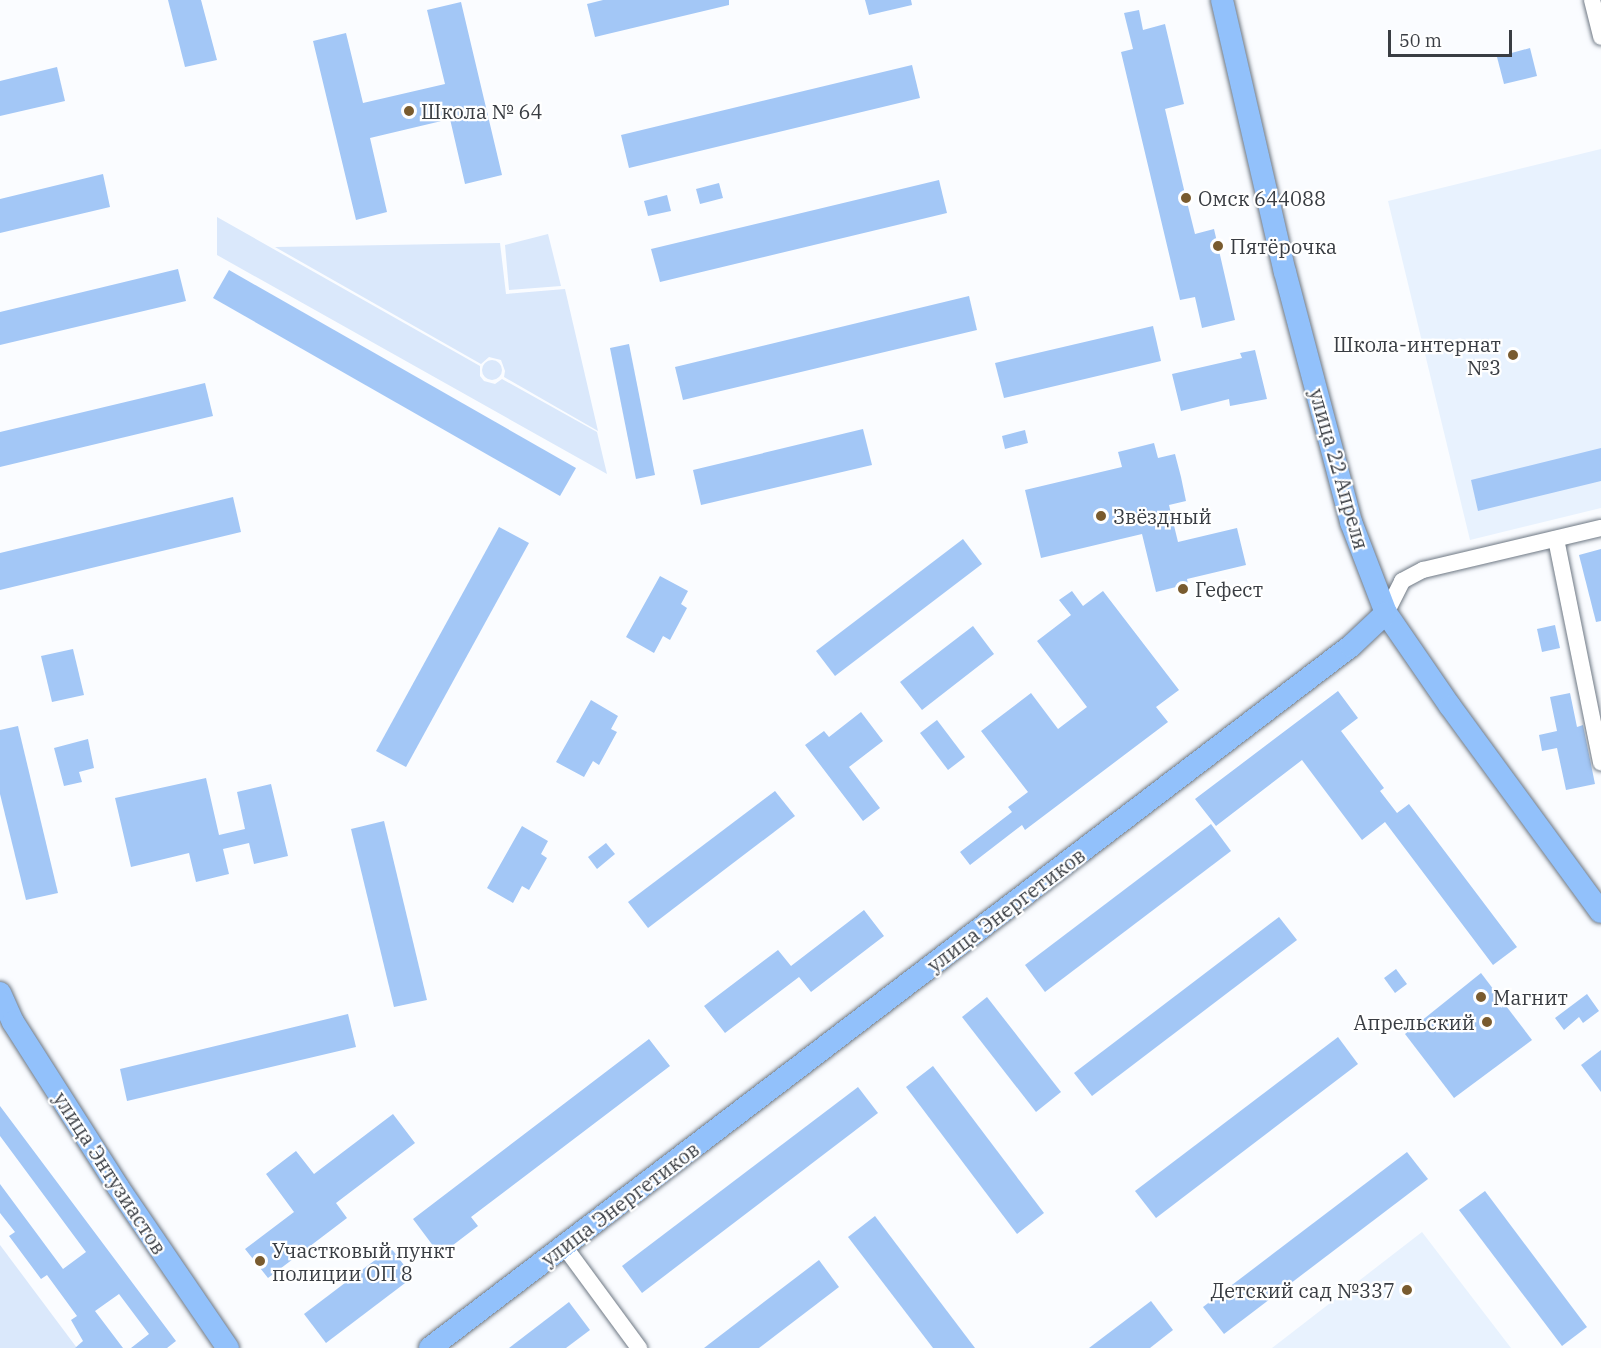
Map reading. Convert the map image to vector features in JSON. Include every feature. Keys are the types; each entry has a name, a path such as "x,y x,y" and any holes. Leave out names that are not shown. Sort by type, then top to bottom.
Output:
{"main road":[{"name":"улица 22 Апреля","path":"1222,0 1285,272 1351,522 1386,613 1450,706 1601,912"},
{"name":"улица Энергетиков","path":"430,1348 1351,646 1386,613"},
{"name":"улица Энтузиастов","path":"0,993 13,1022 94,1150 228,1348"}],"street":[{"path":"1592,0 1601,37"},
{"name":"улица Энергетиков","path":"1386,613 1402,581 1423,570 1601,528"},
{"path":"1556,539 1601,763"},
{"path":"564,1246 639,1348"}],"shaded area":[{"name":"Школа-интернат №3","path":"1601,149 1601,508 1470,540 1388,201"},
{"path":"217,217 480,366 480,376 484,381 495,384 502,379 597,432 607,474 217,255"},
{"path":"548,234 561,286 509,290 505,245"},
{"path":"500,243 506,294 565,289 598,431 504,377 505,371 501,360 489,357 481,364 275,247"},
{"path":"492,360 499,363 502,370 499,377 492,380 485,377 482,370 485,363"},
{"name":"Детский сад №337","path":"1422,1232 1511,1348 1272,1348"},
{"path":"0,1245 77,1348 0,1348"}],"building":[{"path":"168,0 201,0 217,60 185,67"},
{"path":"603,0 729,0 729,5 595,37 587,4"},
{"path":"865,0 911,0 912,5 869,15"},
{"name":"Школа № 64","path":"461,2 502,175 465,184 450,119 370,138 387,212 356,220 313,41 346,33 363,103 445,84 427,10"},
{"path":"1139,10 1143,30 1165,24 1184,104 1165,109 1186,198 1195,234 1214,229 1235,320 1202,328 1195,297 1180,300 1121,52 1133,49 1124,13"},
{"path":"1530,48 1537,76 1504,84 1497,57"},
{"path":"912,65 920,98 629,168 621,135"},
{"path":"57,67 65,101 0,116 0,81"},
{"path":"103,174 110,207 0,233 0,199"},
{"path":"939,180 947,213 660,282 651,249"},
{"path":"719,183 723,198 700,204 696,189"},
{"path":"667,195 671,211 648,216 644,201"},
{"path":"178,269 186,301 0,345 0,312"},
{"path":"229,270 576,468 560,496 213,298"},
{"path":"969,296 977,330 683,400 675,367"},
{"path":"1153,326 1161,361 1004,398 995,363"},
{"path":"629,344 655,475 636,479 610,348"},
{"path":"1255,350 1267,399 1230,406 1229,399 1181,411 1172,374 1242,358 1240,353"},
{"path":"205,383 213,416 0,467 0,432"},
{"path":"863,429 872,465 701,505 693,470"},
{"path":"1025,430 1028,443 1005,449 1002,436"},
{"name":"Звёздный","path":"1154,443 1158,458 1175,454 1181,477 1186,501 1169,505 1178,542 1237,528 1246,565 1187,579 1188,584 1156,592 1142,534 1041,558 1025,490 1122,467 1118,452"},
{"path":"1601,448 1601,481 1478,511 1471,480"},
{"path":"233,497 241,532 0,590 0,553"},
{"path":"499,527 529,543 406,767 376,751"},
{"path":"963,539 982,564 835,676 816,651"},
{"path":"1601,549 1601,621 1596,622 1579,555"},
{"path":"660,576 688,591 681,604 687,608 670,640 663,636 654,653 626,637"},
{"path":"1072,591 1083,606 1103,591 1179,690 1156,707 1168,722 1025,830 1022,825 970,865 960,852 1012,812 1008,807 1028,792 981,731 1031,693 1058,729 1087,707 1037,641 1071,615 1059,600"},
{"path":"1555,625 1560,648 1542,652 1537,629"},
{"path":"973,626 994,654 922,710 900,682"},
{"path":"73,649 84,695 52,702 41,656"},
{"path":"1338,691 1358,718 1341,731 1384,788 1380,791 1397,813 1409,804 1517,947 1493,965 1385,822 1362,840 1302,760 1216,826 1195,799"},
{"path":"1570,693 1577,727 1583,725 1595,784 1566,790 1557,748 1542,751 1539,735 1557,731 1550,697"},
{"path":"591,700 618,716 611,729 617,732 599,765 593,761 584,777 556,762"},
{"path":"861,712 883,741 849,767 880,808 863,821 805,745 824,731 829,737"},
{"path":"937,720 965,757 948,770 920,733"},
{"path":"18,726 58,893 26,900 0,794 0,730"},
{"path":"88,739 94,768 79,772 82,782 64,786 54,748"},
{"path":"206,778 219,835 245,829 237,792 271,784 288,856 254,864 249,843 223,849 229,874 196,882 189,853 131,867 115,798"},
{"path":"775,791 795,816 648,928 628,902"},
{"path":"384,821 427,1000 394,1007 351,829"},
{"path":"1211,824 1231,851 1045,992 1025,965"},
{"path":"522,826 548,841 541,854 547,858 529,890 522,886 513,903 487,888"},
{"path":"606,843 615,854 597,869 588,857"},
{"path":"864,910 884,936 811,992 799,977 725,1033 704,1006 778,950 791,966"},
{"path":"1279,917 1297,940 1092,1096 1074,1073"},
{"path":"1396,969 1407,984 1395,993 1384,978"},
{"path":"1481,973 1532,1040 1454,1098 1405,1034"},
{"path":"1587,994 1599,1011 1583,1023 1579,1017 1564,1030 1555,1018"},
{"path":"987,997 1061,1092 1036,1112 962,1017"},
{"path":"348,1014 356,1047 127,1101 120,1069"},
{"path":"1338,1037 1358,1064 1156,1218 1135,1191"},
{"path":"649,1039 670,1066 471,1217 478,1226 440,1255 413,1219"},
{"path":"1601,1050 1601,1092 1581,1065"},
{"path":"933,1066 1044,1213 1017,1234 906,1087"},
{"path":"858,1087 878,1113 642,1293 622,1266"},
{"path":"0,1106 176,1341 167,1348 131,1348 149,1334 119,1294 95,1311 123,1348 75,1348 83,1341 71,1320 77,1316 47,1275 41,1279 9,1236 15,1232 0,1213 0,1184 63,1269 86,1252 0,1136"},
{"path":"393,1114 415,1143 336,1203 347,1218 268,1278 245,1249 294,1212 266,1174 296,1151 314,1174"},
{"path":"1407,1152 1428,1179 1224,1334 1203,1307"},
{"path":"1485,1191 1587,1327 1562,1346 1459,1210"},
{"path":"875,1216 975,1348 933,1348 848,1237"},
{"path":"391,1248 413,1277 326,1343 304,1314"},
{"path":"819,1260 839,1287 759,1348 704,1348"},
{"path":"1151,1301 1173,1330 1150,1348 1089,1348"},
{"path":"569,1302 590,1330 566,1348 509,1348"}],"place":[{"name":"Школа № 64","path":"409,111"},
{"name":"Омск 644088","path":"1186,198"},
{"name":"Пятёрочка","path":"1218,246"},
{"name":"Школа-интернат №3","path":"1513,355"},
{"name":"Звёздный","path":"1101,516"},
{"name":"Гефест","path":"1183,589"},
{"name":"Магнит","path":"1481,997"},
{"name":"Апрельский","path":"1487,1022"},
{"name":"Участковый пункт полиции ОП 8","path":"260,1261"},
{"name":"Детский сад №337","path":"1407,1290"}]}
